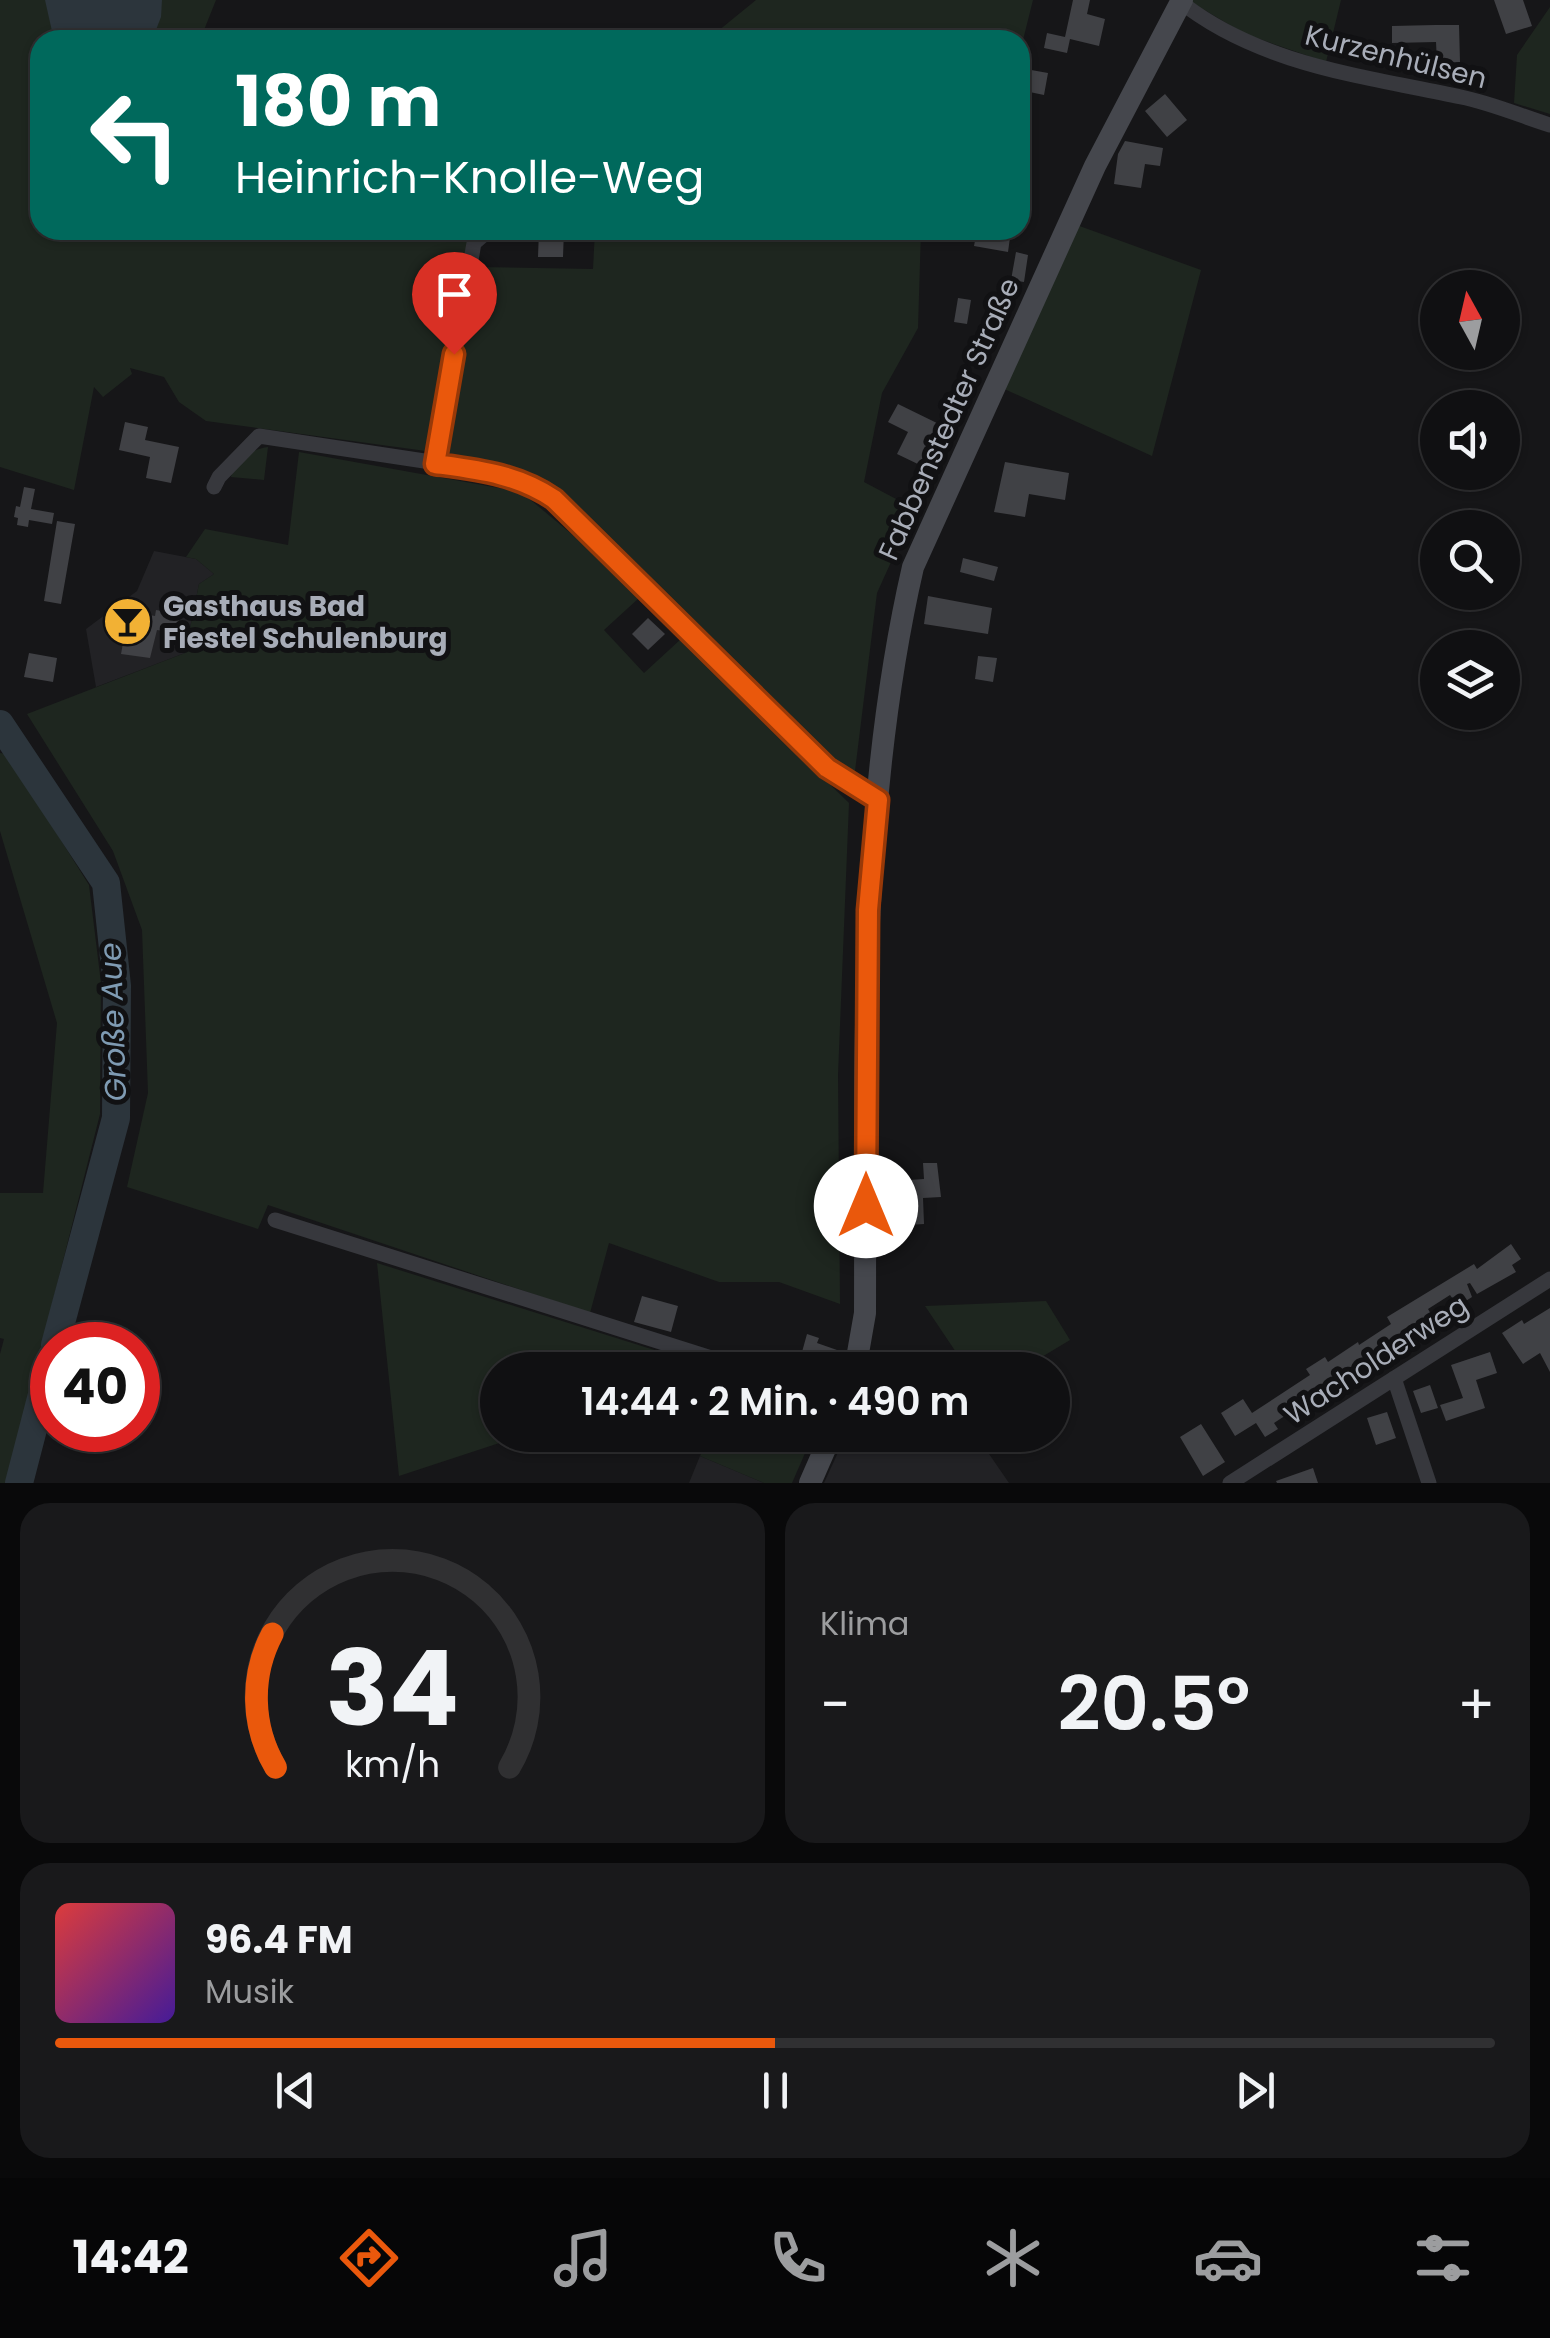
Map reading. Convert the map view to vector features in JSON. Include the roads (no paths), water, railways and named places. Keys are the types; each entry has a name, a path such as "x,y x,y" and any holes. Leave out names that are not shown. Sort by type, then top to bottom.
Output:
{"street":[{"name":"Kurzenhülsen","path":"1180,1 1243,42 1354,77 1465,98 1550,125"},
{"name":"Fabbenstedter Straße","path":"858,1352 865,1313 868,910 899,629 913,567 1094,166 1180,1"},
{"path":"435,464 477,240"},
{"path":"214,487 218,476 259,436 498,472 531,484 554,499 827,768 878,800"},
{"path":"275,1220 693,1352"},
{"name":"Wacholderweg","path":"1230,1483 1550,1279"},
{"path":"1394,1378 1429,1483"},
{"path":"810,1483 824,1452"}],"waterway":[{"name":"Große Aue","path":"0,724 106,883 117,986 116,1118 61,1322"},
{"name":"Große Aue","path":"19,1483 30,1441"}],"place":[{"name":"Gasthaus Bad Fiestel Schulenburg","path":"128,622"}]}
